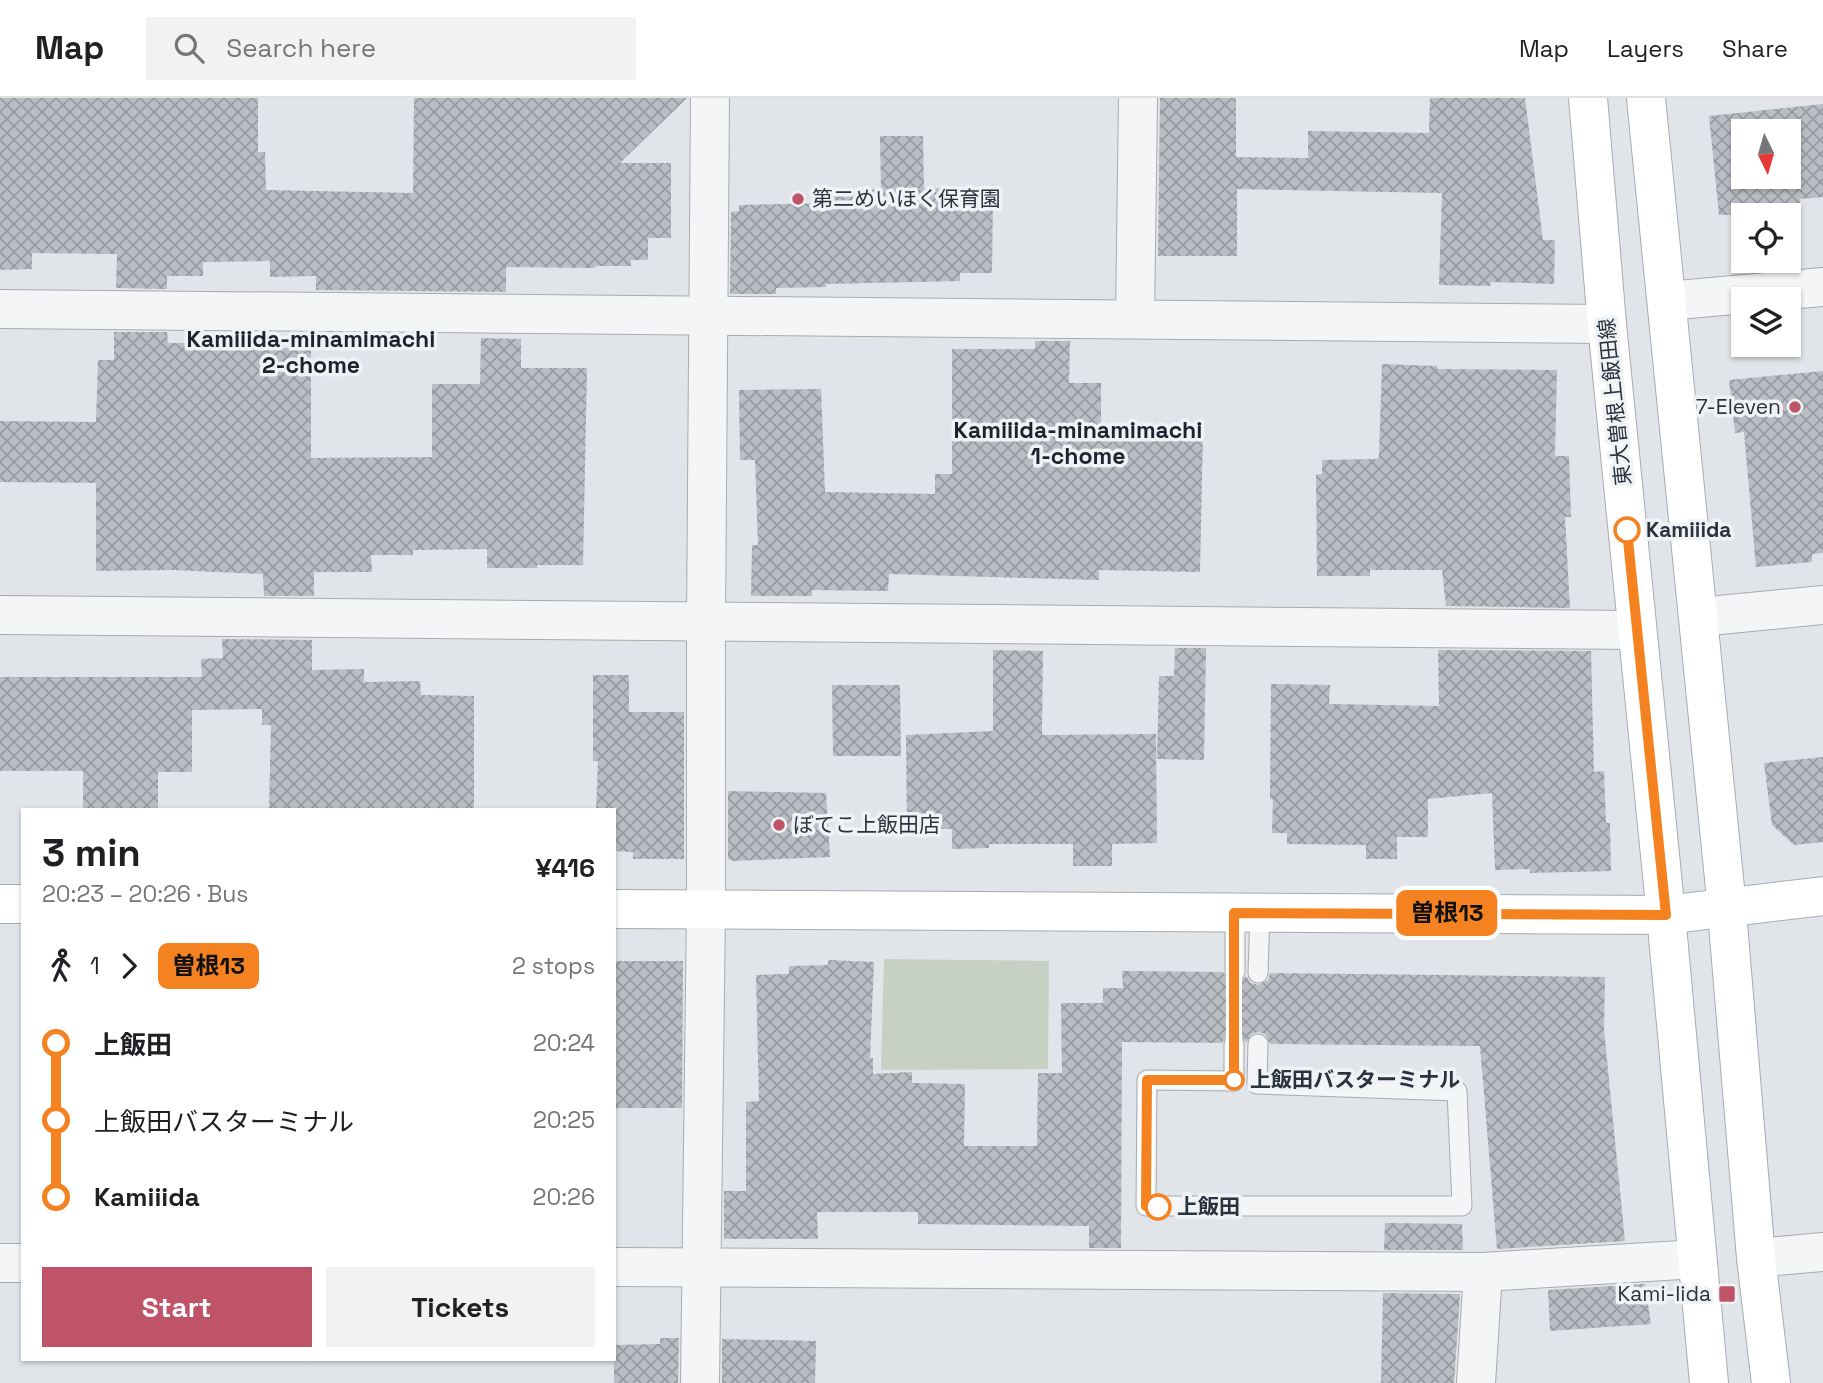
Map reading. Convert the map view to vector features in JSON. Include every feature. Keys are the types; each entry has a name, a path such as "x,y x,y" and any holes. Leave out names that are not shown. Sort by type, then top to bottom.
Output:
{"street":[{"path":"700,1383 706,910 710,98"},
{"path":"1135,319 1138,98"},
{"name":"東大曽根上飯田線","path":"1588,98 1606,324 1666,915 1709,1383"},
{"path":"1646,98 1727,906 1756,1258 1771,1383"},
{"path":"1667,301 1823,287"},
{"path":"0,309 1606,324"},
{"path":"1699,617 1823,606"},
{"path":"0,615 1637,630"},
{"path":"616,909 1666,915 1823,896"},
{"path":"0,904 21,904"},
{"path":"1756,1258 1823,1252"},
{"path":"616,1267 1483,1272 1697,1259"},
{"path":"0,1263 21,1263"},
{"path":"1476,1383 1483,1272"}],"lane":[{"path":"1235,972 1247,913"},
{"path":"1247,913 1258,973"},
{"path":"1234,1044 1234,1080 1147,1080 1146,1206 1462,1206 1457,1091 1257,1084 1258,1044"}],"green space":[{"path":"884,959 1049,961 1048,1069 881,1070"}],"building":[{"path":"0,98 258,98 258,152 265,152 266,190 413,193 414,98 687,98 620,163 671,163 671,238 648,238 648,260 631,260 631,266 506,267 506,292 316,290 316,276 270,277 270,261 203,262 203,276 167,276 167,289 116,288 117,254 32,253 32,269 0,270"},
{"path":"1160,98 1236,98 1236,157 1308,158 1308,131 1429,133 1430,98 1525,98 1543,240 1555,240 1554,284 1491,282 1490,286 1439,285 1442,193 1237,189 1237,256 1158,256"},
{"path":"1823,104 1823,197 1800,199 1800,203 1731,203 1731,215 1719,215 1709,116"},
{"path":"880,136 923,136 924,188 953,189 953,196 993,197 992,273 960,273 960,281 826,284 826,287 776,288 776,294 730,294 731,212 739,211 739,205 829,203 828,190 881,189"},
{"path":"114,332 167,332 168,343 206,343 206,348 311,348 311,458 432,457 432,384 480,384 481,338 521,339 521,368 587,368 583,565 487,568 487,549 413,550 413,555 371,555 372,572 314,572 314,596 264,596 263,574 172,570 96,571 96,483 0,482 0,421 96,422 98,360 114,360"},
{"path":"1035,341 1070,341 1069,383 1101,383 1101,430 1203,431 1200,572 1099,570 1099,580 889,574 888,591 812,590 812,596 751,596 752,545 758,545 755,460 740,460 739,390 821,389 825,492 935,494 935,474 952,474 952,349 1035,349"},
{"path":"1382,364 1437,366 1437,369 1557,370 1555,456 1569,456 1571,517 1565,517 1570,608 1446,606 1442,570 1370,570 1370,576 1317,576 1316,475 1322,474 1322,460 1377,459 1379,456"},
{"path":"1823,371 1823,553 1812,554 1812,562 1756,567 1744,432 1735,433 1729,380"},
{"path":"222,639 312,640 312,670 364,669 364,682 420,681 421,695 474,696 474,808 269,808 271,725 262,725 262,709 192,710 192,772 158,772 158,808 83,808 83,771 0,771 0,677 202,677 201,659 223,658"},
{"path":"1175,648 1206,648 1204,760 1157,759 1159,676 1174,676"},
{"path":"993,650 1043,651 1042,735 1156,734 1157,843 1112,844 1112,866 1073,866 1073,844 989,844 989,848 952,849 952,829 907,829 906,735 993,731"},
{"path":"1438,650 1591,651 1594,772 1604,771 1606,823 1610,823 1611,871 1530,873 1530,869 1495,870 1492,793 1428,799 1428,837 1397,837 1397,859 1366,859 1366,845 1287,844 1287,833 1272,833 1271,684 1330,685 1329,704 1439,706"},
{"path":"593,675 629,675 629,712 684,712 684,859 633,859 633,852 616,851 616,808 596,808 598,761 593,761"},
{"path":"832,685 900,685 901,756 833,756"},
{"path":"1823,757 1823,842 1794,845 1772,825 1764,763"},
{"name":"ぼてこ上飯田店","path":"728,791 826,793 830,857 728,859"},
{"path":"828,960 874,962 870,1058 873,1058 873,1074 912,1072 912,1083 965,1084 964,1146 1037,1146 1038,1073 1062,1073 1061,1003 1103,1003 1103,988 1123,988 1122,971 1223,972 1230,983 1240,983 1246,976 1251,983 1258,985 1268,980 1270,973 1605,977 1604,1030 1625,1241 1497,1249 1480,1046 1270,1044 1265,1034 1258,1032 1252,1034 1246,1043 1241,1034 1235,1032 1227,1034 1222,1043 1122,1042 1121,1248 1089,1248 1089,1226 918,1224 918,1212 817,1212 818,1239 724,1239 724,1191 746,1191 746,1102 759,1101 756,975 789,974 789,966 828,965"},
{"path":"616,961 683,961 682,1108 616,1108"},
{"path":"1385,1223 1462,1224 1463,1250 1384,1250"},
{"path":"1645,1284 1651,1324 1550,1331 1548,1290"},
{"path":"1383,1293 1460,1294 1454,1383 1381,1383"},
{"path":"660,1338 679,1338 678,1383 614,1383 616,1345 660,1344"},
{"path":"722,1339 816,1341 815,1383 722,1383"}],"bus line":[{"name":"曽根13","path":"1158,1207 1146,1206 1147,1080 1234,1080 1234,913 1666,915 1627,530"}],"place":[{"name":"第二めいほく保育園","path":"798,199"},
{"name":"7-Eleven","path":"1795,407"},
{"name":"Kamiiida","path":"1627,530"},
{"name":"ぼてこ上飯田店","path":"779,825"},
{"name":"上飯田バスターミナル","path":"1234,1080"},
{"name":"上飯田","path":"1158,1207"},
{"name":"Kami-Iida","path":"1727,1294"}],"district":[{"name":"Kamiiida-minamimachi 2-chome","path":"311,352"},
{"name":"Kamiiida-minamimachi 1-chome","path":"1078,443"}]}
